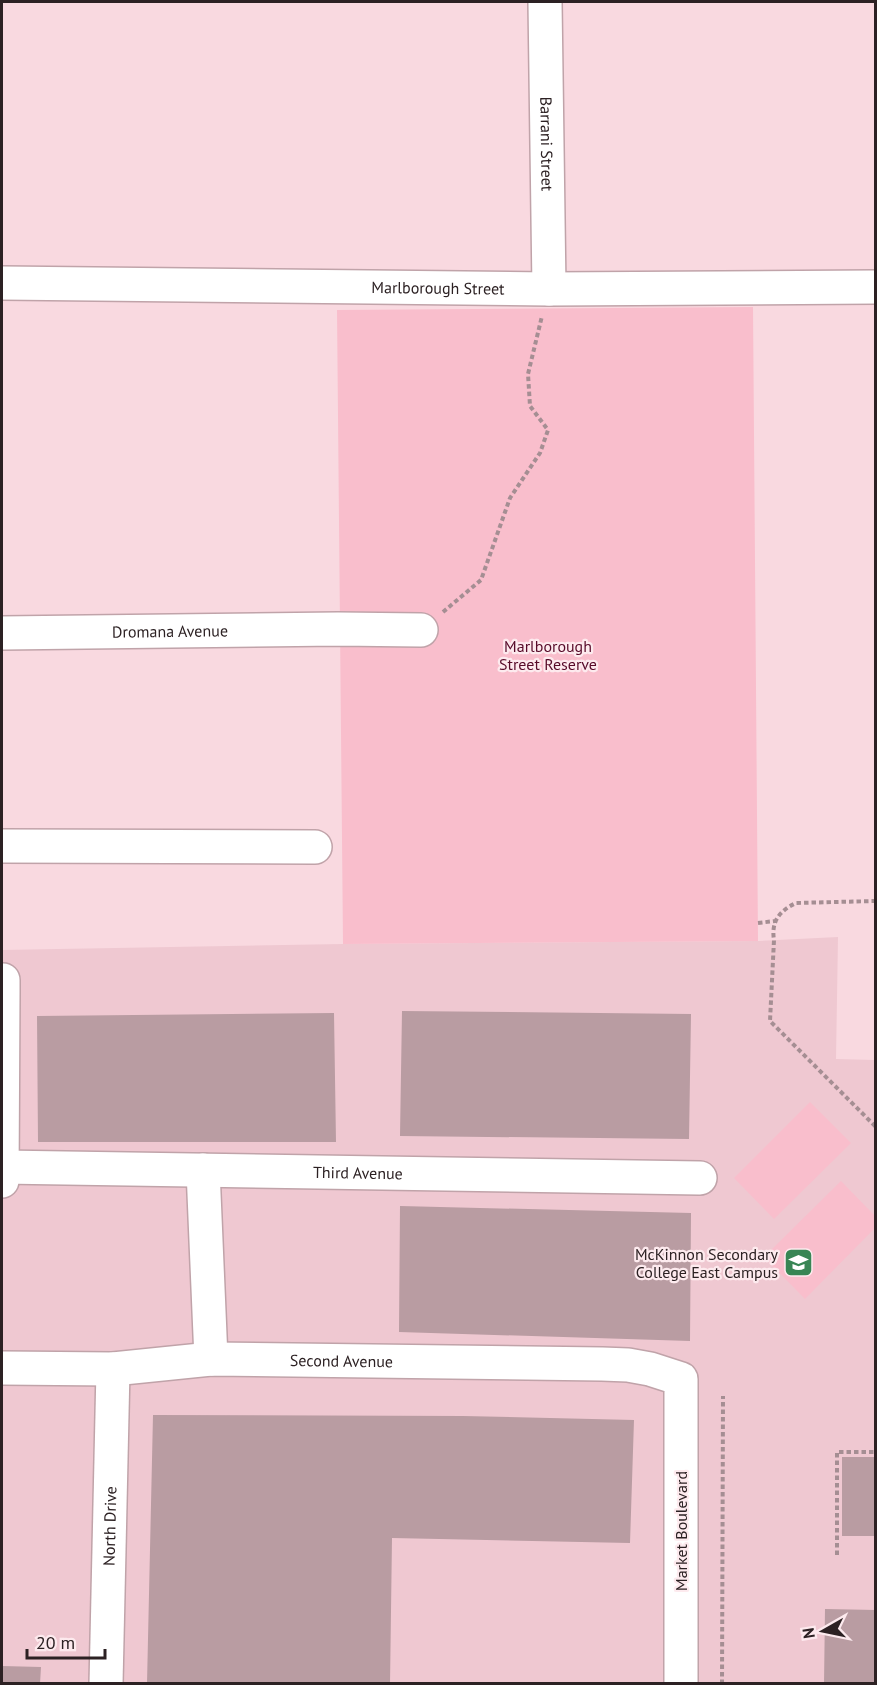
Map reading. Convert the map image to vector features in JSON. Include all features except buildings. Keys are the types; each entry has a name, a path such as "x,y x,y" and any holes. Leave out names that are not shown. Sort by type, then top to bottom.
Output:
{"street":[{"name":"Barrani Street","path":"545,2 549,289"},
{"name":"Marlborough Street","path":"2,283 549,289 876,287"},
{"name":"Dromana Avenue","path":"2,633 421,630"},
{"path":"2,846 315,847"},
{"path":"2,986 2,1181"},
{"name":"Third Avenue","path":"2,1167 700,1178"},
{"path":"203,1170 211,1359"},
{"name":"Second Avenue","path":"2,1368 114,1369 211,1359 602,1364 650,1369 681,1379"},
{"name":"North Drive","path":"106,1683 114,1369"},
{"name":"Market Boulevard","path":"681,1379 681,1683"}],"path":[{"path":"421,630 481,580 510,498 540,453 548,430 530,406 528,374 549,289"},
{"path":"876,901 796,903 776,920 772,930 774,940 770,1021 876,1127"},
{"path":"758,923 776,920"},
{"path":"722,1683 723,1396"},
{"path":"837,1555 837,1452 876,1452"}],"shaded area":[{"path":"838,937 836,1059 875,1060 875,1683 2,1683 2,950 343,944 758,941"}],"green space":[{"name":"Marlborough Street Reserve","path":"753,307 758,941 343,944 337,310"},
{"path":"810,1102 851,1143 774,1219 734,1178"},
{"path":"841,1181 875,1216 875,1228 805,1299 764,1257"}],"place":[{"name":"McKinnon Secondary College East Campus","path":"799,1263"}]}
